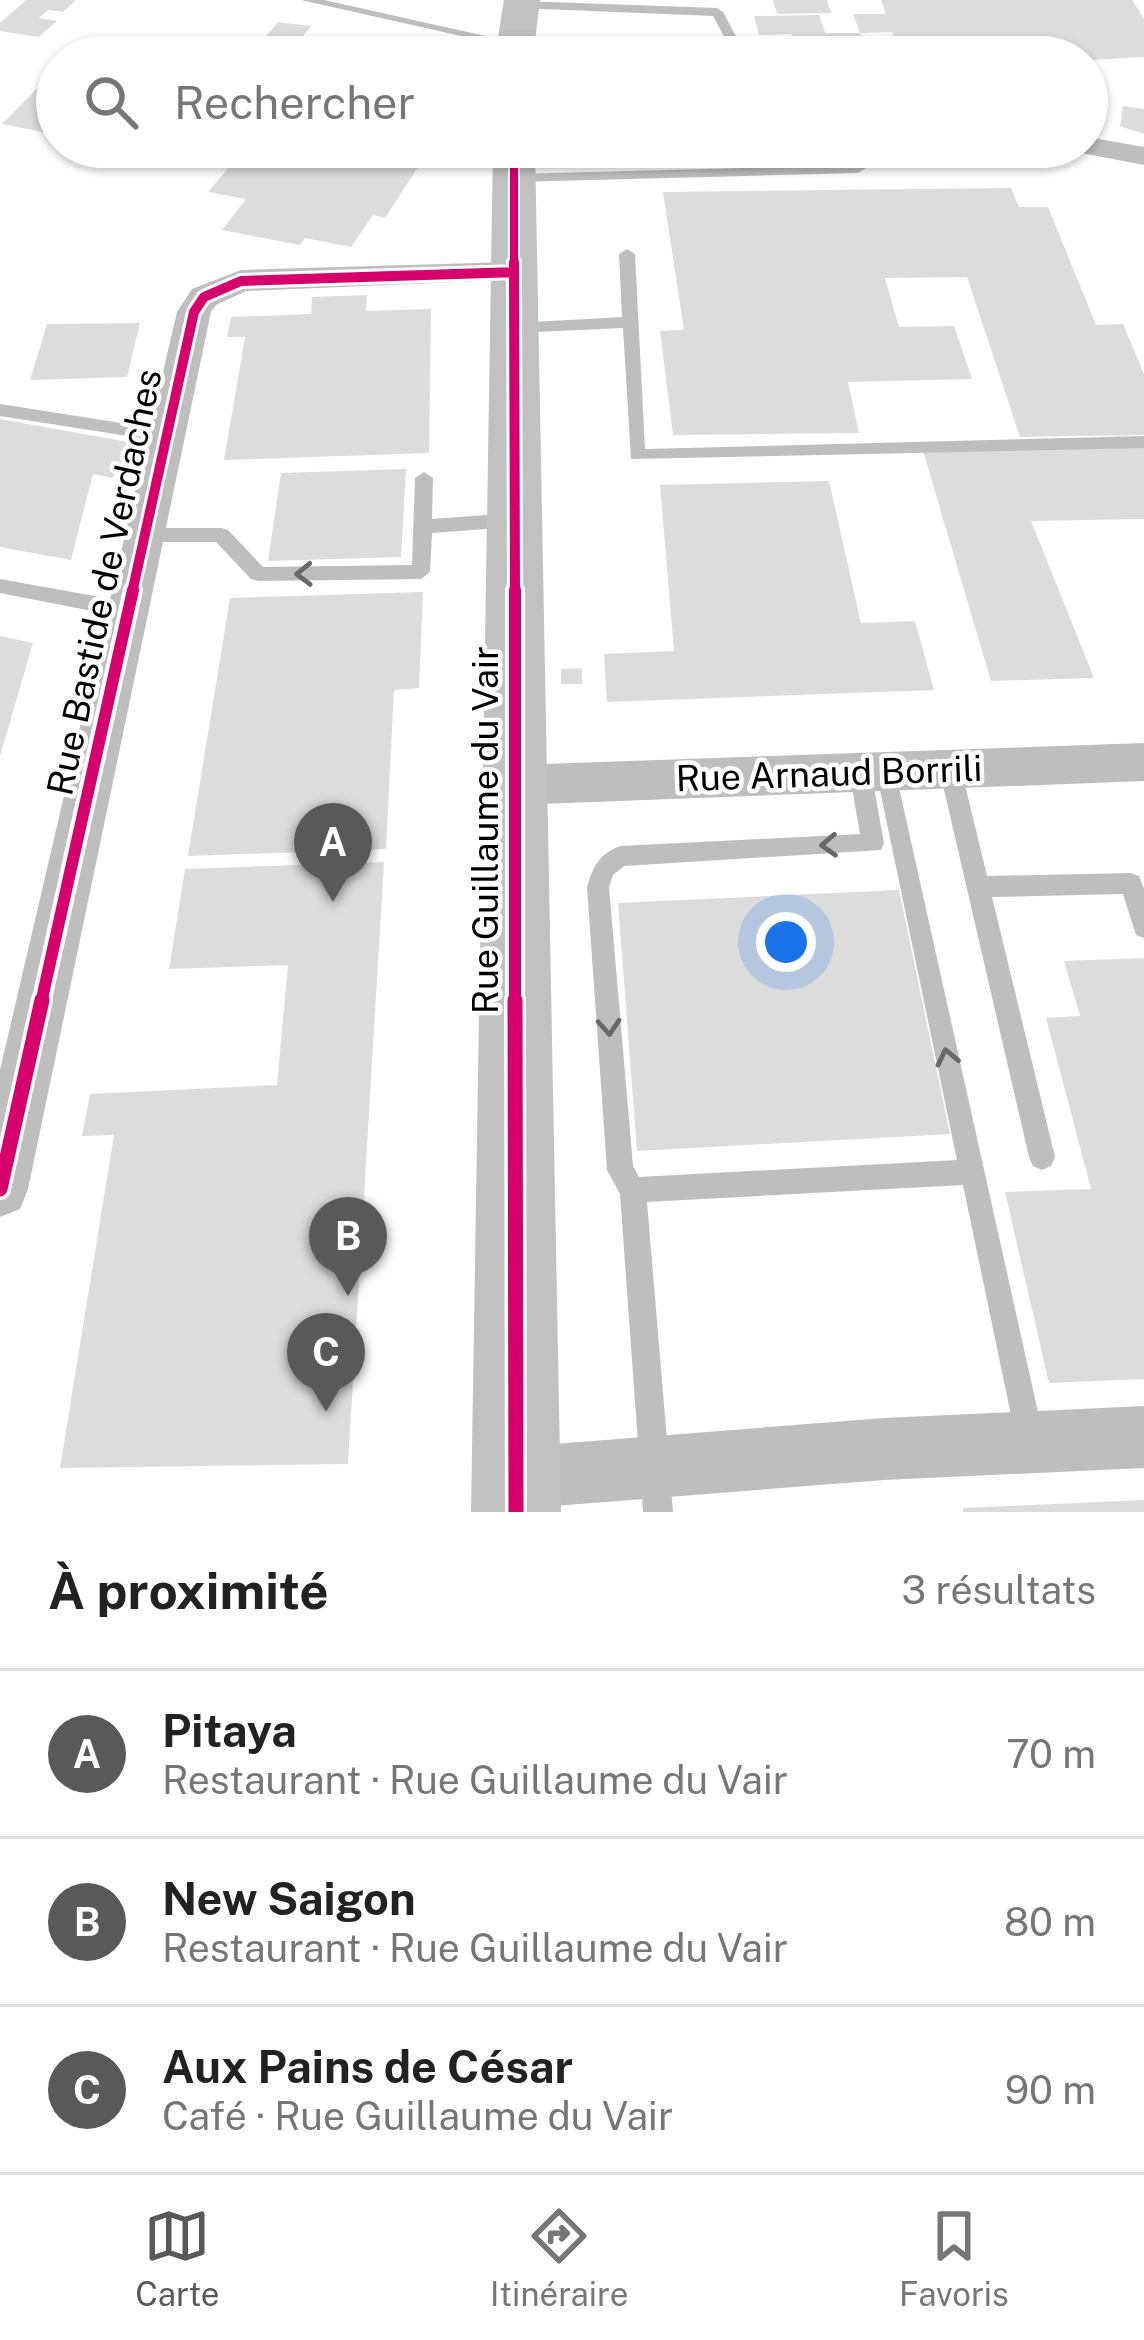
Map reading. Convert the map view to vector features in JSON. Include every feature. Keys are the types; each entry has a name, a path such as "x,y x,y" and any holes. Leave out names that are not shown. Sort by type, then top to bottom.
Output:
{"main road":[{"path":"516,36 522,2"},
{"name":"Rue Guillaume du Vair","path":"514,168 516,1495"}],"street":[{"path":"1108,150 1144,156"},
{"name":"Rue Bastide de Verdaches","path":"0,1189 194,312 204,298 241,281 514,300"},
{"name":"Rue Arnaud Borrili","path":"515,785 1144,762"},
{"path":"516,1495 657,1489 1030,1443 1144,1438"}],"lane":[{"path":"307,0 456,36"},
{"path":"522,2 717,12 730,36"},
{"path":"801,168 860,168"},
{"path":"627,254 637,455 1144,442"},
{"path":"514,300 631,322"},
{"path":"0,410 166,436"},
{"path":"145,535 221,535 258,574 421,572 424,478"},
{"path":"423,526 514,520"},
{"path":"0,586 128,610"},
{"path":"950,768 1042,1157"},
{"path":"873,771 1030,1443"},
{"path":"657,1489 632,1190 620,1170 598,887 603,869 620,856 873,843 873,771"},
{"path":"978,887 1131,883 1144,927"},
{"path":"632,1190 970,1172"}],"building":[{"path":"26,0 76,0 63,12 48,10 39,18 57,21 40,36 0,31 0,23"},
{"path":"773,0 827,0 831,13 777,14"},
{"path":"881,0 1132,0 1144,19 1144,57 1108,59 1108,36 894,36 892,32 860,33 853,14 886,14"},
{"path":"819,15 825,33 861,36 759,35 754,16"},
{"path":"278,22 311,26 303,36 266,36"},
{"path":"36,89 36,131 2,124"},
{"path":"1123,106 1144,109 1144,134 1120,126"},
{"path":"228,168 417,168 385,218 373,215 351,247 305,238 300,245 222,230 246,199 208,192"},
{"path":"1011,188 1019,207 1048,207 1096,325 1123,324 1144,374 1144,435 1020,437 967,277 885,278 899,327 954,326 972,379 848,382 859,433 673,435 660,331 684,330 663,192"},
{"path":"367,295 366,311 431,309 429,453 224,460 245,337 227,337 231,317 311,314 312,297"},
{"path":"140,323 127,377 30,380 47,324"},
{"path":"0,419 134,443 112,478 93,474 71,560 0,547"},
{"path":"1144,446 1144,519 1031,521 1094,678 991,681 923,451"},
{"path":"406,469 401,557 268,561 281,473"},
{"path":"829,481 861,623 915,621 934,690 607,702 604,654 674,651 660,485"},
{"path":"423,592 419,688 394,690 386,849 188,856 230,598"},
{"path":"0,636 33,643 0,756"},
{"path":"582,668 582,684 561,684 561,669"},
{"path":"384,862 348,1464 60,1468 114,1135 82,1136 90,1094 277,1085 288,965 169,969 185,869"},
{"path":"899,890 950,1134 637,1151 618,903"},
{"path":"1144,958 1144,1379 1049,1383 1005,1192 1091,1189 1046,1018 1080,1016 1064,961"},
{"path":"1144,1500 1144,1512 963,1512 963,1508"}],"cycle path":[{"path":"514,168 516,1512"},
{"path":"0,1189 194,312 204,297 241,281 514,272"}],"place":[{"name":"Pitaya","path":"333,902"},
{"name":"New Saigon","path":"348,1296"},
{"name":"Aux Pains de César","path":"326,1412"}]}
